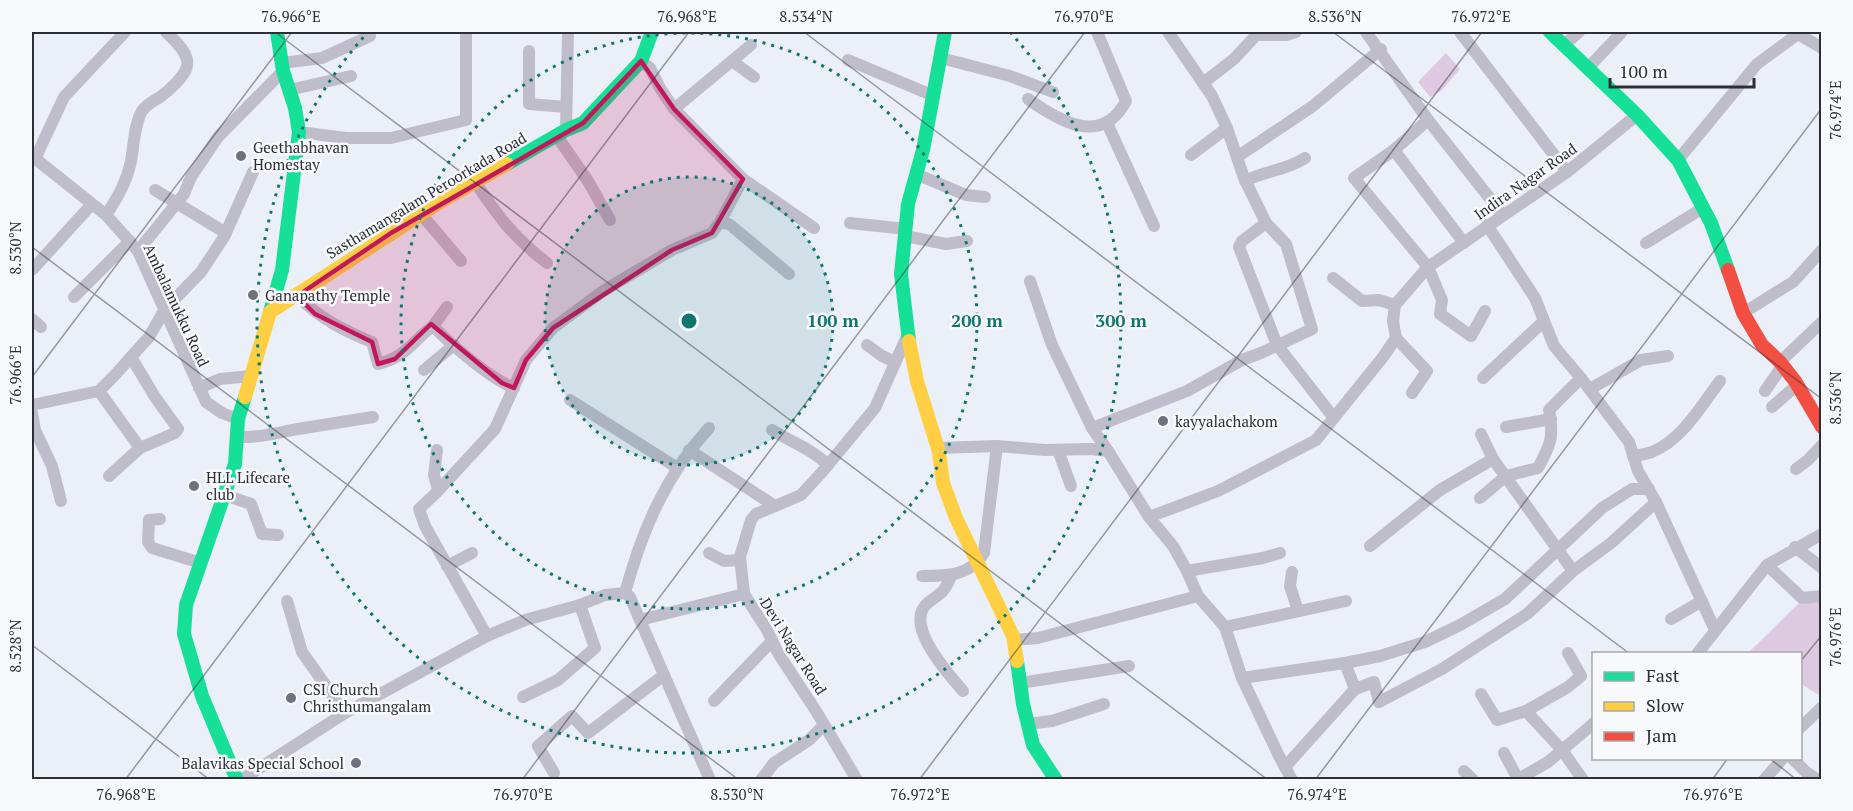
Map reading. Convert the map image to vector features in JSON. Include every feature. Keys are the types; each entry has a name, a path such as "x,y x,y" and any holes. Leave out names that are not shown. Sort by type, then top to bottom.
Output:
{"street":[{"path":"33,158 63,97 125,32"},
{"path":"106,215 124,186 135,133 144,109 178,81 187,66 187,58 166,32"},
{"path":"277,32 282,67 299,132 282,270 238,419 235,464 186,605 184,634 202,696 239,780 345,713 487,636 525,620 580,605 605,595 625,593 630,597 710,780"},
{"path":"299,132 346,138 391,138 466,120 466,32"},
{"path":"568,32 566,107 561,133 610,220"},
{"name":"Sasthamangalam Peroorkada Road","path":"270,312 421,214 561,133 583,123 641,61 652,32"},
{"path":"945,32 934,96 908,204 902,274 908,334 916,381 935,434 946,491 956,518 1008,622 1014,640 1033,745 1056,780"},
{"path":"1028,99 1059,120 1090,127 1107,123 1126,101 1097,32"},
{"path":"1092,428 1187,391 1242,360 1312,329 1286,243 1266,223 1245,181 1227,128 1212,96 1168,32"},
{"path":"1203,83 1234,59 1258,33 1286,35 1296,32"},
{"path":"1366,32 1381,50 1428,120 1503,215"},
{"path":"1460,32 1567,172"},
{"path":"1553,32 1587,69 1637,115 1678,160 1723,250 1743,313 1762,345 1797,385 1821,427"},
{"path":"1564,45 1579,32"},
{"path":"1587,69 1622,32"},
{"path":"1678,160 1757,64 1798,34 1821,48"},
{"path":"74,297 134,246 177,203 219,137 245,112 282,67 322,57 370,36"},
{"path":"674,109 752,45"},
{"path":"1237,157 1313,106 1381,50"},
{"path":"529,51 529,104 566,107"},
{"path":"941,58 1010,76 1053,92"},
{"path":"848,60 934,96"},
{"path":"641,61 650,69 674,109 743,179 814,228"},
{"path":"732,61 754,77"},
{"path":"289,90 351,76"},
{"name":"Indira Nagar Road","path":"1395,305 1428,267 1567,172 1637,115"},
{"path":"1428,120 1394,150 1354,178 1428,267 1442,300 1440,314 1471,336 1485,311"},
{"path":"1107,123 1154,226"},
{"path":"1191,155 1227,128"},
{"path":"1394,150 1464,243"},
{"name":"Ambalamukku Road","path":"33,158 106,215 134,246 206,402 238,419"},
{"path":"1245,181 1262,173 1286,168 1305,158"},
{"path":"32,405 99,390 131,357 149,337 165,309 201,272 226,233 253,172"},
{"path":"916,174 966,195 984,197"},
{"path":"487,636 425,526 419,508 495,429 526,360 553,328 603,291 672,250 712,233 743,179"},
{"path":"475,182 506,227 526,248 547,263"},
{"path":"155,190 226,233"},
{"path":"33,269 91,205"},
{"path":"1646,243 1703,208"},
{"path":"421,214 461,261"},
{"path":"720,222 729,224 789,274"},
{"path":"850,223 906,232 946,244 967,242"},
{"path":"1266,223 1242,241 1239,247 1277,345 1334,418"},
{"path":"1487,225 1535,298 1554,346 1590,389 1629,442 1638,471 1656,502 1715,630"},
{"path":"1743,313 1793,282 1821,250"},
{"path":"1333,278 1362,301 1379,300 1395,305 1393,321 1396,338 1427,371 1412,393"},
{"path":"1030,281 1052,345 1092,428 1149,516 1173,546 1188,571 1198,596 1225,627 1242,678 1292,780"},
{"path":"297,296 315,314 345,331 372,342 378,364 395,359 418,341 447,307"},
{"path":"1483,378 1544,321"},
{"path":"1765,391 1781,364 1821,322"},
{"path":"433,326 502,383 514,388"},
{"name":"Devi Nagar Road","path":"857,780 744,594 740,560 751,520 756,514 801,495 875,408 908,334"},
{"path":"1149,516 1218,491 1316,440 1396,338"},
{"path":"424,369 454,345"},
{"path":"867,345 895,362"},
{"path":"1590,389 1641,360 1668,356"},
{"path":"109,477 140,448 175,433 178,429 131,357"},
{"path":"199,388 220,379 251,376"},
{"path":"1480,498 1506,476 1538,468 1547,451 1553,430 1549,410 1581,378"},
{"path":"1633,456 1652,452 1671,441 1692,419 1720,381"},
{"path":"1772,407 1797,385"},
{"path":"99,390 140,448"},
{"path":"570,400 676,467"},
{"path":"32,413 35,430 52,466 61,501"},
{"path":"237,437 270,436 296,429 373,417"},
{"path":"1506,427 1551,419"},
{"path":"625,593 636,552 662,491 676,467 709,428"},
{"path":"772,430 810,449 828,465"},
{"path":"1481,434 1493,459 1573,571"},
{"path":"1796,469 1808,460 1821,445"},
{"path":"938,448 997,446 1108,451"},
{"path":"922,576 951,576 978,563 984,553 997,446"},
{"path":"437,450 434,475 438,490"},
{"path":"689,450 775,506"},
{"path":"1058,450 1071,486"},
{"path":"1370,546 1440,490 1493,459"},
{"path":"1242,678 1345,663 1380,656 1425,642 1505,599 1602,507 1632,489 1649,489"},
{"path":"225,495 251,504 262,534 278,535"},
{"path":"1285,767 1355,689 1374,682 1379,702 1442,669 1527,614 1573,571 1611,543 1656,502"},
{"path":"159,519 148,520 148,542 152,548 201,562"},
{"path":"1702,652 1715,630 1767,565 1821,534"},
{"path":"1795,547 1821,568"},
{"path":"447,566 472,553"},
{"path":"709,553 724,561 740,560"},
{"path":"1188,571 1280,553"},
{"path":"1767,565 1802,598 1821,596"},
{"path":"1292,572 1290,586 1298,611"},
{"path":"951,576 944,591 924,607 921,617 922,629 930,649 963,692"},
{"path":"640,620 744,594"},
{"path":"1014,640 1038,638 1198,596"},
{"path":"287,601 302,652 345,713"},
{"path":"1225,627 1346,601"},
{"path":"1671,620 1702,601"},
{"path":"523,698 558,680 595,648 580,605"},
{"path":"714,701 772,640"},
{"path":"1480,694 1497,720 1526,711 1568,687 1581,675 1569,653"},
{"path":"1345,663 1355,689"},
{"path":"1020,683 1129,666"},
{"path":"554,773 538,746 572,716 588,733 664,675"},
{"path":"1028,724 1052,721 1104,704"},
{"path":"1802,726 1821,707"},
{"path":"1526,711 1562,750 1583,780"},
{"path":"1504,753 1517,779 1548,762 1592,724"},
{"path":"761,780 774,763 809,740 824,725"},
{"path":"1764,780 1781,760"},
{"path":"1793,760 1818,780"}],"highlighted area":[{"path":"641,61 674,109 743,179 712,233 672,250 553,328 526,360 514,388 502,383 431,324 395,359 378,364 372,342 315,314 297,296 391,233 583,123"}],"shaded area":[{"path":"1446,53 1460,69 1441,91 1430,97 1418,82"},
{"path":"1813,594 1821,595 1821,696 1802,685 1802,652 1749,652 1798,604"}],"traffic: fast":[{"path":"270,312 282,270 299,132 295,108 283,71 277,32"},
{"path":"507,164 566,130 583,123 641,61 652,32"},
{"path":"909,341 901,274 908,204 923,150 945,32"},
{"path":"1550,32 1637,115 1678,160 1711,223 1728,270"},
{"path":"237,780 202,696 184,634 186,605 235,464 238,419 245,397"},
{"path":"1017,661 1023,704 1033,745 1056,780"}],"traffic: slow":[{"path":"245,397 270,312 440,202 507,164"},
{"path":"909,341 917,381 939,452 943,483 956,518 1013,636 1017,661"}],"traffic: jam":[{"path":"1728,270 1743,313 1762,345 1795,381 1822,427"}],"place":[{"name":"Geethabhavan Homestay","path":"241,156"},
{"name":"Ganapathy Temple","path":"253,295"},
{"name":"kayyalachakom","path":"1163,421"},
{"name":"HLL Lifecare club","path":"194,486"},
{"name":"CSI Church Christhumangalam","path":"291,698"},
{"name":"Balavikas Special School","path":"356,763"}]}
